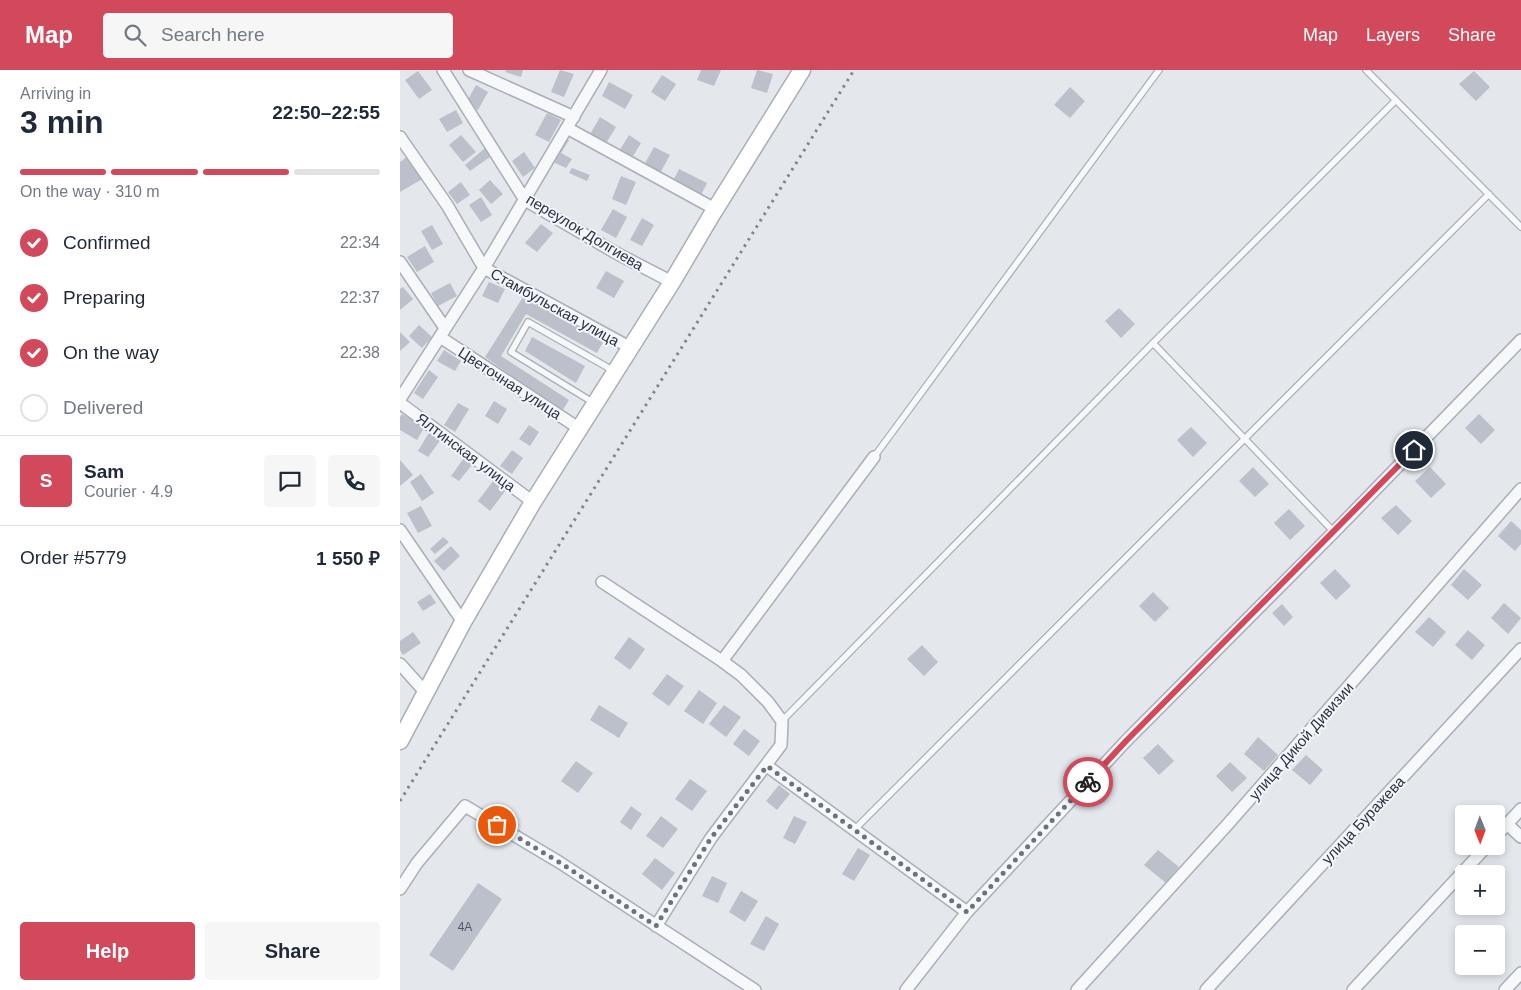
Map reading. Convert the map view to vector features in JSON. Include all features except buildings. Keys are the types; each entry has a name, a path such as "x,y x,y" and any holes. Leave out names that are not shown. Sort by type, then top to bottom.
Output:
{"street":[{"name":"переулок Долгиева","path":"443,70 525,200 616,253 672,282"},
{"path":"469,70 574,117"},
{"path":"400,399 484,268 601,70"},
{"path":"400,741 463,622 533,502 631,348 802,70"},
{"path":"567,128 715,209"},
{"name":"Стамбульская улица","path":"400,138 447,205 484,268 631,348"},
{"name":"Цветочная улица","path":"400,262 443,333 580,429"},
{"path":"906,990 967,912 1126,741 1334,532 1521,340"},
{"name":"Ялтинская улица","path":"400,403 533,502"},
{"path":"722,661 874,457"},
{"name":"улица Дикой Дивизии","path":"1077,990 1240,810 1521,489"},
{"path":"400,530 463,622"},
{"path":"602,582 722,661 740,675 768,702 782,721 781,745 711,838 656,926"},
{"name":"улица Буражева","path":"1206,990 1521,649"},
{"path":"400,664 426,693"},
{"path":"767,766 967,912"},
{"path":"400,889 417,863 465,806 559,862 755,990"},
{"path":"1521,810 1507,824 1521,837"},
{"path":"1353,990 1479,855"},
{"path":"1505,990 1521,973"}],"lane":[{"path":"874,457 1159,70"},
{"path":"1366,70 1521,226"},
{"path":"782,721 1153,343 1395,100"},
{"path":"855,830 1489,194"},
{"path":"596,404 511,352 528,322 616,372"},
{"path":"1153,343 1334,532"}],"railway":[{"path":"400,801 854,70"}],"way so far":[{"path":"497,825 559,862 656,926 711,838 767,766 967,912 1088,782"}],"route":[{"path":"1088,782 1126,741 1414,450"}]}
